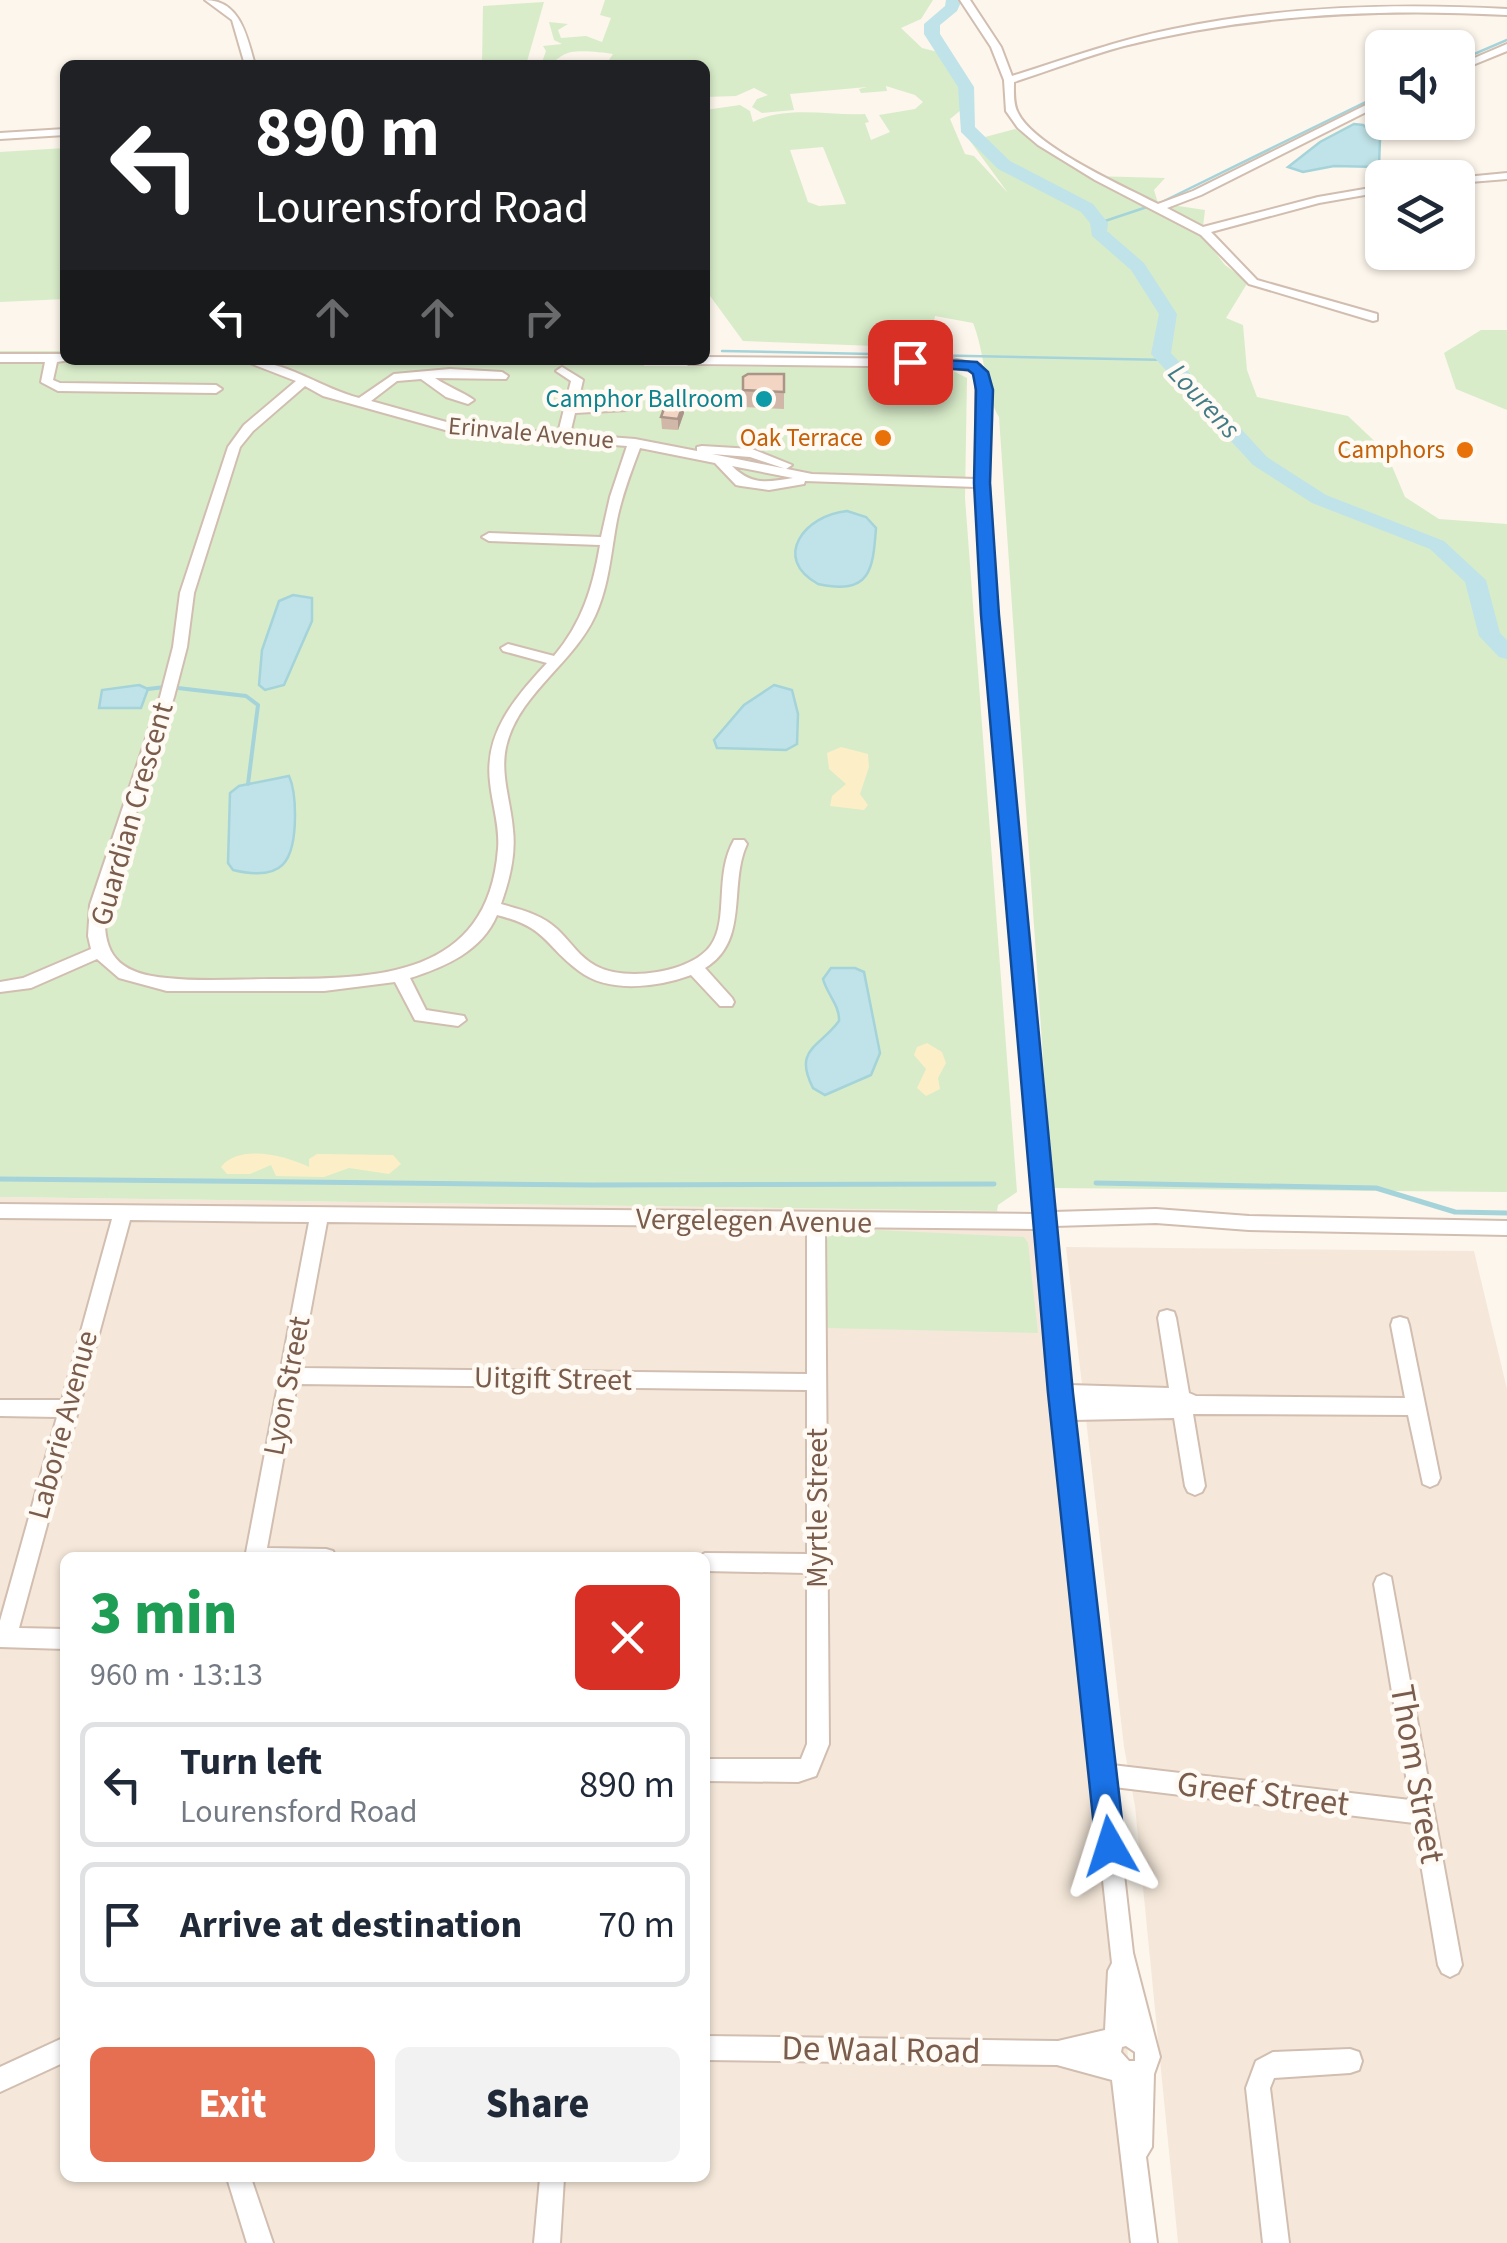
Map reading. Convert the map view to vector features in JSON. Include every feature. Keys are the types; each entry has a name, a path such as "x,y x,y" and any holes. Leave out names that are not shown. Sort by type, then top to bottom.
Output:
{"street":[{"path":"210,0 236,19 248,60"},
{"path":"965,0 996,47 1009,80 1011,111 1027,131 1104,183 1202,231 1217,242 1238,272 1254,282 1373,316"},
{"path":"1009,80 1124,43 1236,21 1380,9 1507,12"},
{"path":"1475,60 1507,46"},
{"path":"1158,208 1365,108"},
{"path":"0,136 60,132"},
{"path":"1475,179 1507,176"},
{"path":"1202,231 1318,200 1365,192"},
{"path":"0,358 59,358 46,382 58,388 216,389"},
{"path":"710,360 972,366 980,372 984,390 982,480 990,615 1061,1402 1121,1953 1123,2038 1109,2056 1127,2072 1144,2243"},
{"name":"Erinvale Avenue","path":"263,365 361,404 456,430 635,443 720,461 735,480 744,483 776,486 811,477"},
{"path":"562,371 577,378 563,437"},
{"path":"361,404 394,378 450,373 502,376"},
{"path":"426,378 450,394 468,400"},
{"name":"Guardian Crescent","path":"306,379 289,399 242,434 234,447 188,593 167,697 98,905 94,929 99,952 119,970 158,984 350,986 401,976 455,951 493,908 506,838 496,781 499,746 511,718 586,621 635,443"},
{"name":"Guardian Crescent","path":"289,399 320,390"},
{"path":"568,410 628,406"},
{"path":"662,449 734,450 772,458 811,477 982,480"},
{"path":"691,455 754,458 786,465"},
{"path":"489,537 608,540"},
{"path":"508,648 555,661"},
{"path":"493,908 536,922 586,968 599,975 664,977 695,968 709,959 723,939 728,923 728,862 740,844"},
{"path":"2,987 25,984 99,952"},
{"path":"695,968 726,1002"},
{"path":"401,976 421,1016 458,1020"},
{"name":"Vergelegen Avenue","path":"0,1211 816,1222 1046,1221 1156,1216 1249,1223 1507,1228"},
{"name":"Laborie Avenue","path":"3,1637 122,1213"},
{"name":"Lyon Street","path":"256,1552 319,1215"},
{"name":"Myrtle Street","path":"710,1770 786,1772 808,1768 818,1744 816,1222"},
{"path":"1167,1318 1186,1404 1196,1486"},
{"path":"1400,1325 1430,1478"},
{"name":"Uitgift Street","path":"289,1376 817,1382"},
{"path":"1061,1402 1414,1406"},
{"path":"0,1408 67,1409"},
{"path":"710,1562 817,1564"},
{"name":"Thom Street","path":"1384,1584 1450,1965"},
{"path":"3,1637 60,1639"},
{"name":"Greef Street","path":"1103,1775 1424,1813"},
{"path":"1123,2038 1148,2049 1149,2062 1127,2072"},
{"name":"De Waal Road","path":"710,2048 1057,2053 1123,2038"},
{"path":"0,2080 60,2051"},
{"name":"De Waal Road","path":"1057,2053 1127,2072"},
{"path":"1276,2243 1260,2078 1273,2064 1350,2061"},
{"path":"240,2182 260,2243"},
{"path":"546,2243 552,2182"}],"shaded area":[{"path":"0,1197 997,1211 1030,1225 1045,1224 1104,1777 1144,2243 0,2243"},
{"path":"1066,1247 1474,1251 1507,1389 1507,2243 1178,2243 1135,1806 1124,1747"}],"green space":[{"path":"605,0 933,0 921,19 901,28 922,48 938,52 958,84 961,110 950,119 965,154 974,156 1008,193 970,141 1015,129 1091,176 1165,178 1154,190 1158,203 1205,210 1202,235 1225,265 1248,282 1226,318 1243,325 1247,370 1257,397 1348,416 1386,452 1405,497 1439,519 1507,524 1507,1192 1052,1188 999,417 973,323 935,316 929,348 743,341 710,296 710,109 740,105 750,111 753,122 780,114 865,114 871,140 890,132 879,115 915,109 923,102 915,95 886,86 887,91 861,93 859,89 867,87 790,94 794,110 762,113 752,107 757,99 768,95 754,88 736,96 710,97 710,60 609,60 613,54 581,51 543,60 546,51 543,46 562,44 554,40 549,22 568,24 558,30 561,38 586,36 602,42 611,18 600,15","holes":["823,147 846,204 819,206 808,202 790,150"]},
{"path":"544,2 527,60 482,60 483,6"},
{"path":"60,148 60,299 0,302 0,152"},
{"path":"1481,330 1507,330 1507,410 1456,389 1444,353"},
{"path":"0,351 60,351 60,365 947,368 967,378 965,498 1017,1192 998,1205 997,1211 0,1197"},
{"path":"836,1228 1024,1237 1028,1243 1038,1333 825,1328 825,1241"}],"sand":[{"path":"841,747 868,754 869,767 860,794 868,805 864,810 830,806 832,796 846,784 829,769 827,753"},
{"path":"927,1043 942,1052 946,1063 938,1078 940,1089 926,1096 917,1088 926,1069 914,1055 917,1047"},
{"path":"264,1154 309,1167 309,1159 317,1154 393,1155 401,1164 389,1174 349,1168 324,1177 276,1176 271,1165 250,1174 227,1174 221,1167 239,1155"}],"water":[{"path":"1354,124 1363,125 1365,140 1380,140 1379,160 1365,160 1365,167 1334,166 1303,172 1288,167 1320,142"},
{"path":"847,511 866,517 876,528 870,568 849,586 818,584 804,574 797,562 799,539 818,520"},
{"path":"293,595 312,598 312,621 284,685 265,690 259,685 262,650 279,601"},
{"path":"139,685 148,689 141,708 99,708 102,690"},
{"path":"774,685 792,690 798,714 797,744 786,750 717,748 714,740 744,705"},
{"path":"289,776 295,815 289,856 283,865 264,873 233,870 228,863 230,793 239,786"},
{"path":"831,968 864,972 880,1053 871,1075 825,1095 813,1088 806,1065 811,1050 839,1021 823,979"}],"building":[{"path":"784,374 784,392 743,390 743,377"},
{"path":"667,400 684,402 678,419 661,417"}],"waterway":[{"name":"Lourens","path":"954,0 952,8 932,24 932,34 966,87 967,128 1004,165 1087,208 1099,223 1098,232 1138,267 1168,314 1161,354 1260,461 1319,499 1437,545 1475,580 1490,636 1507,652"},
{"path":"1475,54 1507,40"},
{"path":"1099,223 1162,202 1365,102"},
{"path":"722,351 1169,360"},
{"path":"148,689 165,687"},
{"path":"178,688 246,696 258,705 248,784"},
{"path":"0,1179 592,1185 994,1184"},
{"path":"1096,1183 1376,1188 1455,1212 1507,1213"}],"place":[{"name":"Camphor Ballroom","path":"764,399"},
{"name":"Oak Terrace","path":"883,438"},
{"name":"Camphors","path":"1465,450"}],"route":[{"path":"910,362 972,366 980,372 984,390 982,483 990,615 1060,1393 1110,1846"}]}
